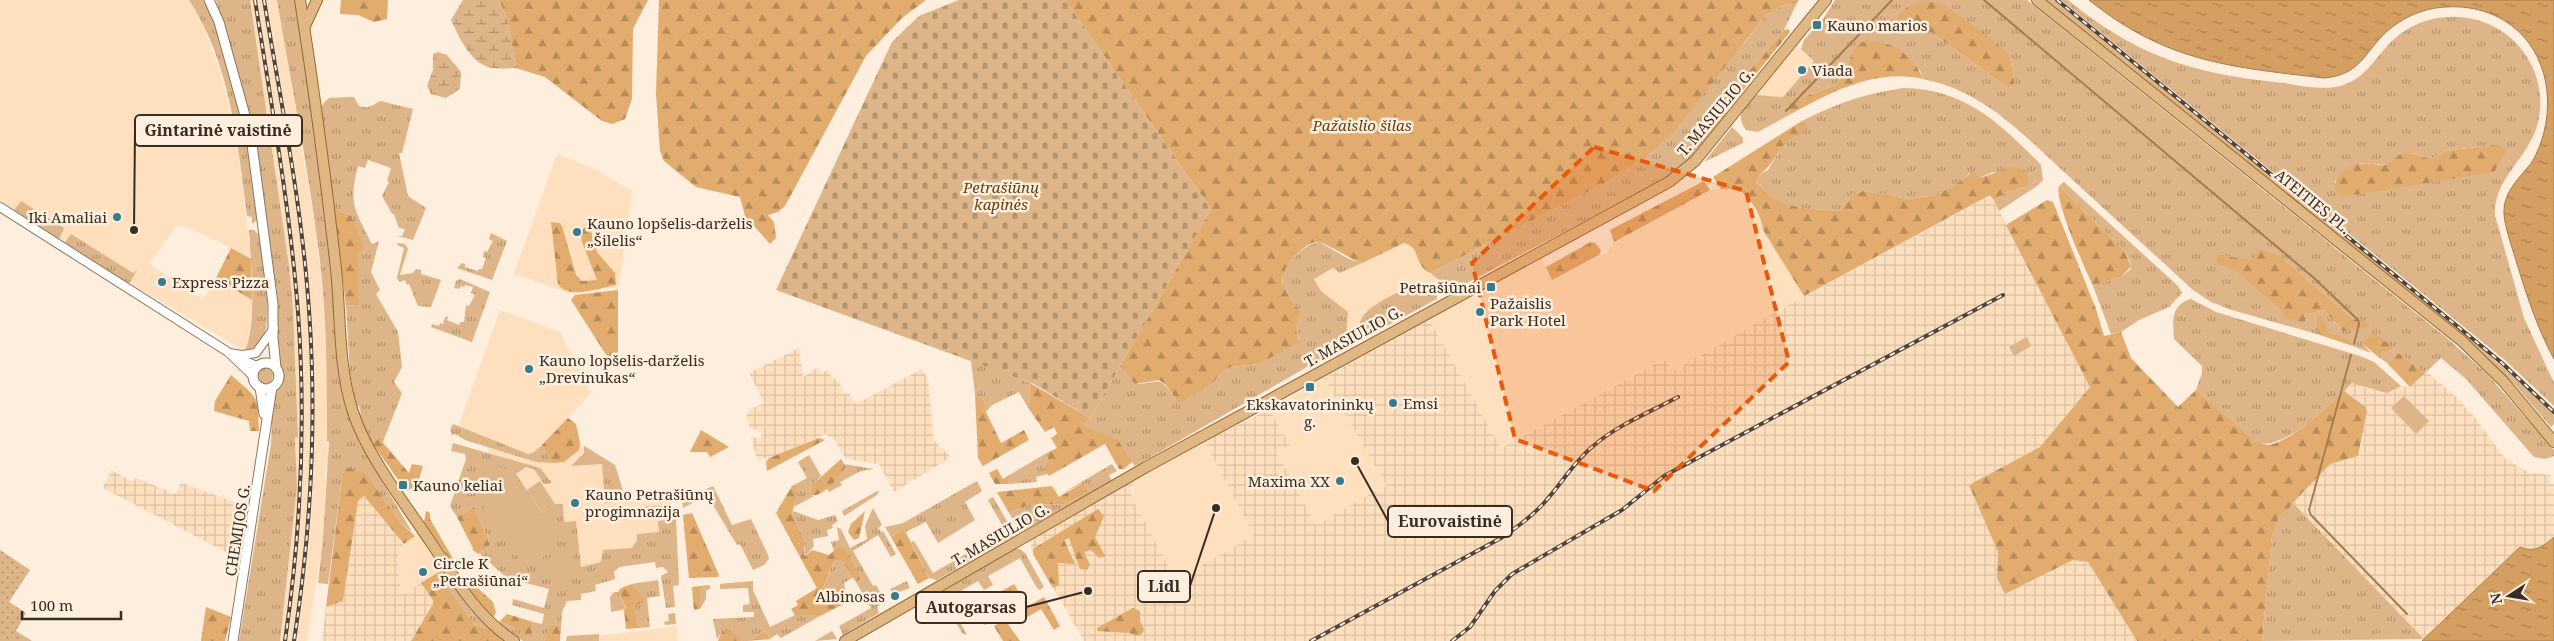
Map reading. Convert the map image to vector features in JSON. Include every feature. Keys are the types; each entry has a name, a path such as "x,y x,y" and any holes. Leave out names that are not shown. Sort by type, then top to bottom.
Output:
{"main road":[{"path":"209,0 219,22 251,137 269,265 278,378 272,387 260,387 254,382 253,376 273,333"},
{"path":"300,0 328,197 348,394 366,443 410,510 474,605 493,626 514,641"},
{"path":"304,32 307,18 317,0"},
{"name":"T. MASIULIO G.","path":"845,641 1146,467 1670,182 1695,161 1826,0"},
{"name":"ATEITIES PL.","path":"2037,0 2462,341 2503,380 2551,438"},
{"path":"260,364 270,364 276,368"},
{"name":"CHEMIJOS G.","path":"260,387 266,424"},
{"name":"CHEMIJOS G.","path":"233,641 272,387"}],"street":[{"path":"0,207 231,354 253,376"},
{"path":"231,354 256,353 273,333"},
{"path":"231,354 260,364"}],"highlighted area":[{"path":"1594,147 1746,191 1789,362 1654,491 1515,439 1472,263"}],"shaded area":[{"path":"0,0 189,0 199,15 218,66 236,132 251,259 195,230 177,225 149,264 203,300 216,278 252,300 248,344 245,351 66,246 0,201"},
{"path":"250,0 277,0 316,233 323,297 327,368 328,469 326,469 323,539 307,641 280,641 296,486 296,359 289,266"},
{"path":"1798,45 1814,61 1783,97 1754,95"},
{"name":"Kauno lopšelis-darželis „Šilelis“","path":"557,154 597,170 632,191 619,287 572,294 514,274"},
{"path":"1731,188 1739,190 1745,195 1763,222 1763,230 1804,296 1672,372 1663,359 1500,448 1429,319 1542,258 1552,279 1607,253 1614,242 1710,190"},
{"path":"1991,195 2090,387 2040,447 1969,485 1998,552 1997,578 2005,594 2073,560 2088,562 2137,641 1084,641 1031,549 1031,541 1034,538 1134,480 1131,492 1134,502 1176,580 1254,535 1204,441 1262,413 1268,411 1272,414 1290,445 1276,452 1316,525 1386,485 1324,378 1429,319 1501,448 1664,359 1672,372 1804,296"},
{"path":"1404,243 1410,244 1416,251 1421,265 1448,287 1453,288 1364,338 1344,342 1348,312 1321,291 1314,279 1333,268 1341,273"},
{"path":"500,310 560,332 591,393 568,418 576,424 580,443 615,465 627,501 671,498 675,554 608,561 590,579 487,455 490,440 458,427"},
{"path":"799,348 803,377 819,367 820,374 828,370 831,376 839,382 844,393 849,394 856,404 922,369 928,379 934,441 951,457 894,492 879,464 846,459 834,439 825,434 792,450 758,461 751,438 762,437 761,431 750,428 746,417 749,410 764,403 749,373"},
{"path":"2426,371 2455,396 2477,420 2506,460 2509,458 2514,464 2530,473 2550,475 2550,484 2554,484 2554,537 2540,548 2526,550 2519,547 2424,639 2292,502 2330,464 2353,458 2360,452 2367,412 2363,403 2344,391 2353,383 2387,393 2401,386 2410,387"},
{"path":"1324,378 1386,485 1316,525 1276,452 1290,444 1265,411"},
{"path":"1204,441 1254,535 1176,580 1134,502 1132,486 1134,480"},
{"path":"111,470 133,482 136,478 176,494 181,483 249,507 241,560 103,488"},
{"path":"364,496 404,544 398,551 399,583 404,594 421,583 433,600 433,604 411,641 322,641 326,607 343,601 358,501"},
{"path":"418,533 442,570 404,594 399,583 398,551"},
{"path":"677,626 678,641 600,641 599,636"}],"green space":[{"path":"189,0 203,0 213,18 244,123 258,219 252,224 252,217 247,216 236,132 223,77 203,24"},
{"path":"216,0 250,0 289,266 293,309 298,437 295,438 297,486 280,641 239,641 271,444 273,396 281,384 283,374 278,360 278,300 256,139"},
{"path":"277,0 295,0 321,179 333,290 339,373 346,406 359,442 412,532 400,522 384,500 342,478 328,584 318,583 323,539 329,442 327,441 323,291 312,202"},
{"path":"341,0 388,0 387,19 374,22 358,15 340,14"},
{"path":"463,0 499,0 508,21 516,68 485,66 472,56 451,20"},
{"path":"499,0 648,0 633,29 632,99 625,119 612,124 602,121 545,77 516,68 508,21"},
{"path":"659,0 926,0 902,18 866,56 785,206 778,212 768,215 774,222 776,238 770,244 745,216 740,197 696,187 664,161 660,151 656,93"},
{"name":"Petrašiūnų kapinės","path":"959,0 1065,0 1211,209 1090,418 1034,384 776,290 892,42 919,16"},
{"name":"Pažaislio šilas","path":"1065,0 1799,0 1797,3 1783,5 1766,15 1672,134 1640,161 1613,179 1430,273 1422,266 1414,249 1404,243 1362,263 1321,243 1314,242 1306,246 1289,263 1282,277 1285,289 1301,312 1296,328 1299,342 1259,364 1231,367 1223,371 1212,384 1185,401 1178,403 1166,385 1159,380 1135,384 1120,366 1211,209"},
{"path":"1835,0 2027,0 2448,339 2487,374 2554,450 2554,456 2545,459 2534,457 2466,379 2441,358 2425,373 2399,353 2387,363 2377,356 2394,349 2362,343 2371,353 2350,345 2350,339 2317,329 2320,335 2232,310 2211,302 2193,290 2006,120 1968,95 1946,85 1923,79 1920,70 1887,43 1864,41 1854,48 1843,75 1835,85 1791,102 1787,106 1791,114 1758,132 1746,130 1741,116 1744,108 1754,95 1783,97 1814,61 1801,49 1804,40 1823,19","holes":["1898,19 2010,56 2015,87 2008,88 1932,33 1900,24","2281,257 2353,319 2368,322 2340,328 2324,310 2303,315 2304,322 2282,316 2284,312 2235,271 2252,260"]},
{"path":"2043,0 2054,0 2429,304 2554,414 2554,424 2551,427 2515,385 2427,307"},
{"path":"2061,0 2068,0 2117,35 2141,48 2190,67 2244,78 2313,87 2335,87 2353,81 2404,31 2431,19 2461,17 2476,20 2490,25 2511,38 2529,60 2533,68 2539,86 2539,115 2535,132 2528,147 2502,185 2497,199 2495,215 2524,318 2554,383 2554,406 2506,361","holes":["2492,145 2502,147 2335,191 2335,181 2361,163 2387,165 2396,158 2413,153 2430,159 2445,151"]},
{"path":"1925,1 1943,4 1987,35 2010,56 2015,87 2008,88 1932,33 1898,22 1898,17 1903,10 1911,5"},
{"path":"1797,3 1784,30 1718,108 1720,112 1726,111 1727,114 1686,163 1669,177 1463,285 1449,286 1430,273 1613,179 1640,161 1745,42 1766,15 1783,5"},
{"path":"1789,29 1790,32 1726,111 1720,112 1718,108 1784,30"},
{"path":"1864,41 1885,43 1899,50 1914,63 1923,79 1905,76 1871,79 1838,90 1791,114 1787,105 1791,102 1835,85 1843,75 1854,48"},
{"path":"438,52 447,55 461,72 460,89 446,98 431,94 427,86 433,70 433,54"},
{"path":"1904,88 1926,90 1946,95 1964,102 1980,112 2011,136 2041,165 2043,180 1999,211 1994,200 2007,192 2028,186 1993,172 1979,178 1969,173 1964,179 1937,195 1908,199 1863,191 1852,195 1840,211 1794,207 1785,204 1775,199 1756,182 1759,175 1768,170 1786,140 1794,136 1804,122 1800,122 1850,100"},
{"path":"354,97 359,106 362,107 370,106 380,101 413,109 402,153 399,153 408,196 426,208 413,240 397,236 402,236 405,229 399,228 394,214 392,214 382,196 389,182 387,181 391,168 368,160 365,168 358,166 354,190 355,207 357,215 372,244 379,241 371,272 380,290 376,294 398,332 402,367 394,382 402,393 383,442 379,439 373,444 358,416 361,413 359,406 356,406 350,373 346,305 358,306 358,254 351,216 334,208 321,106 329,98"},
{"path":"1800,122 1804,122 1807,126 1799,136 1788,140 1759,175 1756,182 1775,198 1794,206 1840,211 1852,195 1863,191 1908,199 1937,195 1964,179 1973,170 1979,178 2014,167 2027,171 2028,186 2007,192 1994,200 1990,195 1804,296 1763,230 1761,219 1755,207 1737,189 1721,189 1713,177"},
{"path":"1732,127 1743,138 1743,143 1704,162"},
{"path":"2492,145 2500,146 2506,151 2494,172 2341,197 2335,191 2338,177 2354,165 2366,163 2387,165 2399,155 2409,152 2430,159 2445,151"},
{"path":"1704,181 1710,190 1614,242 1610,230"},
{"path":"2064,182 2178,286 2182,293 2169,307 2139,320 2121,332 2111,334 2093,286 2122,276 2130,270 2131,264 2125,252 2059,186"},
{"path":"2059,186 2125,252 2131,266 2122,276 2093,286 2065,219"},
{"path":"2047,200 2053,202 2096,309 2104,336 2121,332 2131,358 2178,407 2196,390 2254,441 2268,445 2281,441 2300,429 2344,391 2366,407 2367,412 2358,456 2330,464 2279,517 2272,537 2262,641 2137,641 2088,562 2073,560 2005,594 1997,578 1998,552 1969,485 2040,447 2090,387 2006,225"},
{"path":"21,201 64,228 59,239 55,239 14,210"},
{"path":"334,208 351,216 364,248 358,254 358,306 346,305"},
{"path":"551,222 560,223 562,226 576,275 582,281 597,280 582,242 581,232 585,227 590,228 597,252 615,273 616,285 585,292 563,289 558,284"},
{"path":"249,230 254,230 259,235 265,275 267,323 264,336 259,345 245,351 249,340 252,310"},
{"path":"491,233 507,241 492,280 457,268 462,263 465,264 465,267 477,271 482,269 486,258 483,257 484,251 487,252 493,241 489,239"},
{"path":"71,234 133,273 137,270 130,282 126,283 66,246 65,242"},
{"path":"1319,242 1349,259 1362,263 1340,273 1333,268 1314,279 1321,291 1348,312 1346,337 1340,348 1135,466 1081,426 1090,418 1120,366 1135,384 1161,382 1174,398 1185,401 1212,384 1223,371 1231,367 1259,364 1299,339 1296,328 1301,312 1283,287 1282,271 1303,249"},
{"path":"1591,242 1595,243 1601,250 1599,255 1552,280 1546,267"},
{"path":"398,243 405,244 408,249 400,275 413,273 416,269 421,270 421,274 441,280 431,307 418,306 409,284 407,285 405,280 400,282 397,278 404,248 397,245"},
{"path":"231,248 251,259 252,300 216,278"},
{"path":"2259,249 2281,257 2353,319 2369,322 2368,327 2343,331 2324,310 2304,315 2305,323 2282,317 2283,312 2235,271 2215,262 2218,255 2252,260"},
{"path":"460,279 490,292 472,342 431,327 432,324 439,326 440,323 443,324 446,316 448,317 447,320 459,325 461,322 464,322 466,305 469,306 475,295 471,293 473,287 465,285 459,289 454,288 456,281"},
{"path":"1420,284 1437,294 1437,299 1364,338 1360,336 1359,326 1368,310 1413,285"},
{"path":"618,290 618,363 614,367 571,300 575,295"},
{"path":"2191,299 2216,312 2360,356 2374,362 2401,386 2387,393 2352,383 2333,402 2292,434 2278,441 2265,444 2254,441 2233,425 2196,390 2202,373 2202,366 2174,339 2173,320 2176,310 2179,305"},
{"path":"2317,316 2323,316 2328,332 2350,339 2350,345 2320,335 2317,329"},
{"path":"2375,333 2394,349 2377,356 2362,343"},
{"path":"2027,337 2031,346 2014,356 2009,347"},
{"path":"2399,353 2425,373 2410,387 2387,363"},
{"path":"971,360 1030,383 1029,409 1019,392 992,405 986,412 984,400 975,394"},
{"path":"262,368 268,368 273,373 271,382 262,384 257,379 257,373"},
{"path":"231,375 255,398 258,410 259,431 250,431 249,421 214,411 215,401"},
{"path":"1030,383 1090,418 1082,426 1117,439 1132,462 1124,469 1119,469 1105,444 1049,476 1044,468 1048,458 1045,454 1057,448 1051,438 1057,434 1054,427 1045,432 1029,409"},
{"path":"975,394 984,400 986,412 1001,443 1024,430 1029,440 983,466 978,458"},
{"path":"2404,396 2429,421 2416,434 2391,408"},
{"path":"568,418 576,424 580,443 579,450 564,462 552,463 542,445"},
{"path":"453,424 528,454 533,453 542,445 552,463 536,462 465,440 455,434 452,435 450,430"},
{"path":"701,430 729,447 710,457 707,452 690,452"},
{"path":"379,438 409,473 412,464 423,466 418,482 419,485 406,491 373,444"},
{"path":"819,438 825,440 767,471 766,462 769,458"},
{"path":"453,443 540,468 552,483 544,484 534,469 526,467 516,474 542,513 555,504 563,504 564,522 576,521 581,567 601,562 603,550 632,548 637,540 637,534 659,532 658,521 676,519 679,585 673,586 675,607 666,608 661,576 668,572 663,567 656,568 655,562 619,567 614,572 615,579 595,585 596,591 581,594 581,600 567,601 562,612 561,626 553,624 549,626 544,641 523,641 497,625 500,621 532,636 533,622 542,624 544,614 512,605 513,599 544,608 549,589 507,578 479,553 490,545 474,507 457,517 450,506 466,459 465,454 451,451"},
{"path":"584,446 615,465 626,501 605,503 602,464 571,466 584,453"},
{"path":"1045,454 1048,458 1044,468 1048,474 1036,477 1037,482 1008,484 1011,474"},
{"path":"809,455 821,476 812,485 810,495 814,496 794,507 796,484 807,478 798,462"},
{"path":"841,459 846,467 835,481 821,493 810,495 812,485"},
{"path":"844,464 874,469 861,471 840,482 842,485 829,492 827,489 846,467"},
{"path":"1112,464 1117,471 1109,475 1112,481 1024,530 1018,527 1009,513 1027,505 1065,504 1087,492 1083,483 1058,496"},
{"path":"497,466 510,470 516,476 551,528 554,544 545,557 526,559 528,562 523,565 479,501 481,475 490,468"},
{"path":"350,468 365,473 400,522 415,536 404,544 364,496 358,501 343,601 326,607 342,478 345,469"},
{"path":"997,469 1003,479 1011,474 1008,484 995,484 989,473"},
{"path":"540,481 555,504 542,513 527,490"},
{"path":"977,481 982,491 965,502 975,520 938,543 926,522 906,532 904,529 891,537 885,527 903,523"},
{"path":"1083,483 1088,492 1065,504 1027,505 1009,513 997,492 1052,486 1059,497"},
{"path":"796,484 796,497 792,514 804,540 805,556 812,550 829,555 839,546 845,550 861,578 856,582 842,560 836,560 820,594 826,596 833,592 837,584 841,587 842,605 822,615 795,615 791,609 798,605 796,601 817,588 776,513 792,486"},
{"path":"713,486 732,525 751,519 768,555 769,559 764,565 753,570 740,544 737,545 707,495 683,508 682,499"},
{"path":"879,490 877,495 844,516 842,511"},
{"path":"993,497 1012,530 1012,537 977,557 973,551 1006,532 988,500"},
{"path":"2292,502 2424,639 2262,641 2272,536 2279,517"},
{"path":"671,505 672,514 631,517 631,519 623,520 622,508"},
{"path":"474,507 490,545 478,554 472,549 457,517"},
{"path":"873,508 882,525 878,528 881,532 883,531 896,554 891,557 878,535 853,551 873,586 876,585 885,601 877,607 879,613 843,635 839,626 871,608 856,582 861,578 839,546 834,551 831,542 839,540 837,527 841,529 850,548 867,539 865,526"},
{"path":"1098,509 1104,516 1095,537 1105,556 1099,558 1091,550 1084,552 1090,565 1087,570 1080,569 1069,538 1064,540 1075,564 1058,563 1059,585 1053,588 1033,554 1033,549"},
{"path":"426,511 430,513 430,519 455,562 453,564 424,522"},
{"path":"793,511 818,520 835,515 838,521 832,525 833,528 827,530 828,536 813,539 814,546 805,556 804,540 792,514"},
{"path":"865,511 859,538 854,540 848,532 851,524"},
{"path":"692,513 719,575 718,577 689,578 683,515"},
{"path":"904,529 929,578 918,584 891,537"},
{"path":"914,541 933,573 966,554 970,561 937,580 929,578 911,542"},
{"path":"1016,549 1020,549 1025,553 1044,587 1040,590 1037,588 1020,558 988,576 993,585 984,590 978,581 947,599 967,635 962,633 940,593"},
{"path":"0,550 30,570 9,602 26,613 16,631 32,641 0,641"},
{"path":"572,552 576,568 549,575 545,559"},
{"path":"836,560 842,560 854,577 844,583 847,600 842,605 841,587 837,584 833,592 826,596 820,594"},
{"path":"442,570 471,611 488,628 475,625 437,573"},
{"path":"437,573 475,625 488,628 507,641 411,641 433,604 433,600 421,583"},
{"path":"468,579 493,602 496,613 491,620 465,582"},
{"path":"658,580 660,596 647,598 650,627 639,628 634,606 644,597 632,584"},
{"path":"753,581 753,590 770,627 795,615 822,615 781,638 777,634 770,639 766,631 748,641 740,641 740,636 721,633 717,639 713,619 754,617 754,612 743,612 743,605 750,604 748,588 720,589 720,584"},
{"path":"907,581 910,588 893,594 890,589"},
{"path":"632,584 644,597 643,602 634,606 639,628 626,629 624,610 626,608 618,592 621,588"},
{"path":"1014,584 1022,597 1008,604 994,602 999,615 985,625 975,606"},
{"path":"709,585 711,588 706,591 706,599 700,609 700,586"},
{"path":"700,586 700,609 694,610 692,587"},
{"path":"614,592 618,592 626,609 611,612 610,597"},
{"path":"1044,597 1060,626 1054,630 1041,609 1019,622 1017,618 1008,624 1020,641 1003,641 994,626"},
{"path":"206,607 231,617 225,641 201,641"},
{"path":"1133,608 1140,611 1140,621 1144,629 1142,634 1136,636 1129,633 1097,631 1097,628"},
{"path":"675,613 676,624 665,625 664,622 669,621 668,614"},
{"path":"507,614 533,622 532,637 500,621"},
{"path":"553,624 561,626 560,641 544,641 549,626"},
{"path":"728,631 740,636 740,641 718,641 721,633"},
{"path":"766,631 770,639 748,641"},
{"path":"832,631 837,639 815,641"},
{"path":"599,634 599,641 566,641 567,636"}],"water":[{"path":"2089,0 2554,0 2554,359 2531,308 2509,239 2504,214 2504,206 2509,192 2532,162 2539,147 2547,115 2546,81 2541,66 2534,51 2516,29 2489,13 2468,8 2446,7 2420,12 2396,24 2382,36 2352,69 2324,78 2229,65 2172,49 2145,37 2117,21"},
{"path":"2554,537 2554,641 2422,641 2520,547 2525,549 2538,548"}],"waterway":[{"path":"1786,111 1892,0"},
{"path":"1984,0 2314,278 2358,320 2359,324 2354,344"},
{"path":"2351,355 2309,510 2311,515 2407,614"}],"railway":[{"path":"255,0 280,156 295,273 302,394 301,477 295,559 285,641"},
{"path":"264,0 301,232 306,271 311,352 311,476 305,559 294,641"},
{"path":"2057,0 2502,363 2554,412"},
{"path":"1452,641 1470,627 1495,591 1512,574 1622,510 1664,476 2003,295"},
{"path":"1311,641 1501,538 1538,509 1578,461 1602,439 1623,425 1678,397"}],"place":[{"name":"Kauno marios","path":"1817,25"},
{"name":"Viada","path":"1802,70"},
{"name":"Iki Amaliai","path":"117,217"},
{"name":"Gintarinė vaistinė","path":"134,230"},
{"name":"Kauno lopšelis-darželis „Šilelis“","path":"577,232"},
{"name":"Express Pizza","path":"162,282"},
{"name":"Petrašiūnai","path":"1491,287"},
{"name":"Pažaislis Park Hotel","path":"1480,312"},
{"name":"Kauno lopšelis-darželis „Drevinukas“","path":"529,369"},
{"name":"Ekskavatorininkų g.","path":"1310,387"},
{"name":"Emsi","path":"1393,403"},
{"name":"Eurovaistinė","path":"1355,461"},
{"name":"Maxima XX","path":"1340,481"},
{"name":"Kauno keliai","path":"403,485"},
{"name":"Kauno Petrašiūnų progimnazija","path":"575,503"},
{"name":"Lidl","path":"1216,508"},
{"name":"Circle K „Petrašiūnai“","path":"423,572"},
{"name":"Autogarsas","path":"1088,591"},
{"name":"Albinosas","path":"895,596"}]}
